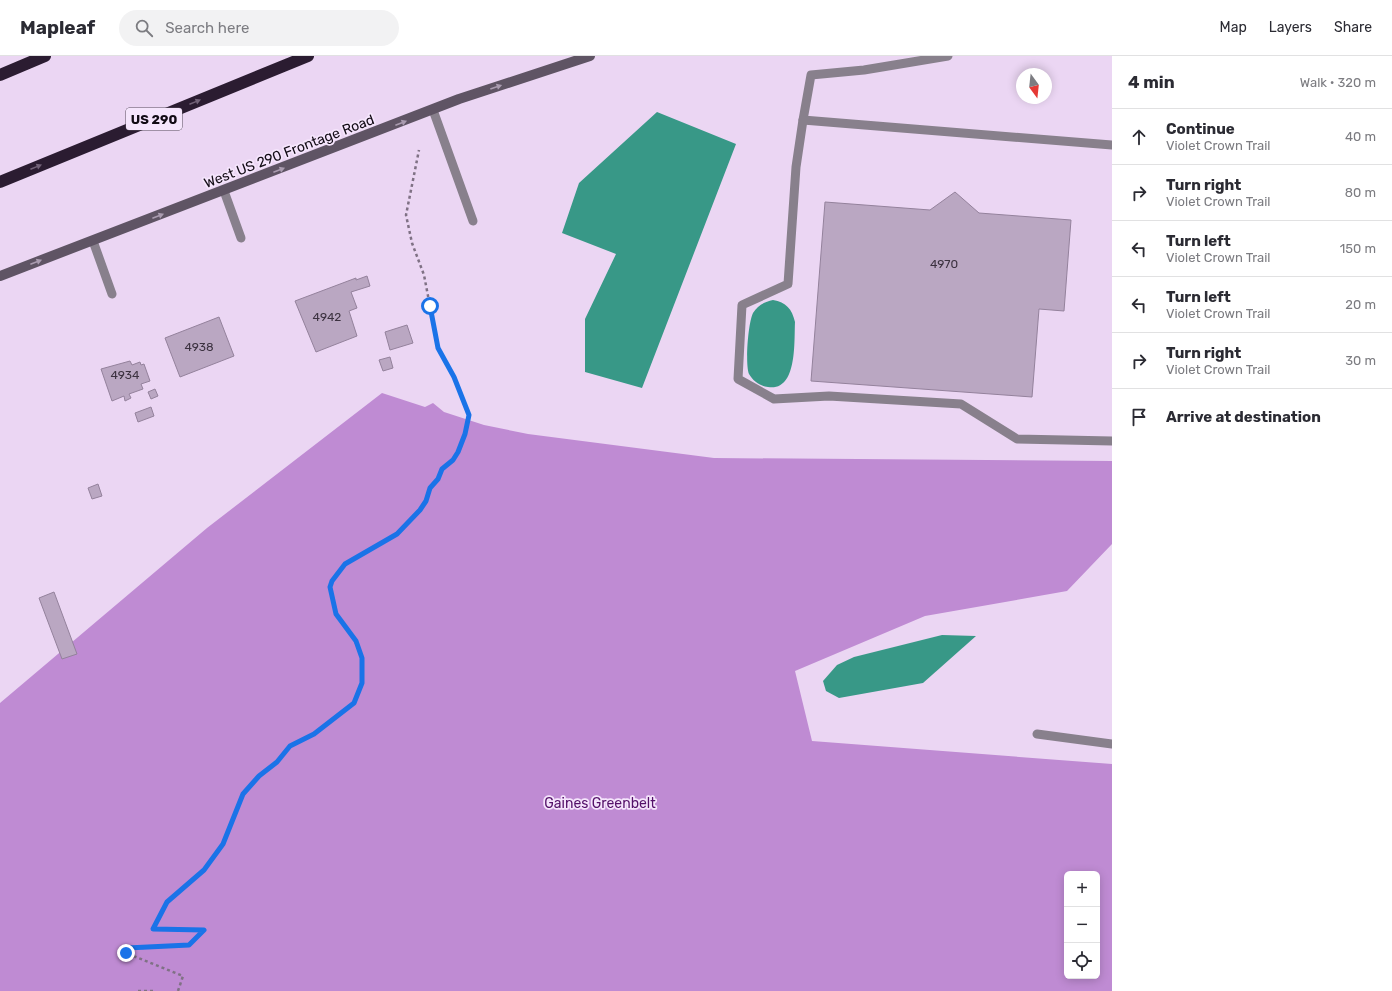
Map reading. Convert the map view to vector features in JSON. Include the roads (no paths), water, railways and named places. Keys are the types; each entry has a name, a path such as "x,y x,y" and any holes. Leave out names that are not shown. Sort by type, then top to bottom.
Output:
{"highway":[{"path":"0,74 45,56"},
{"name":"US 290","path":"0,182 308,56"}],"main road":[{"name":"West US 290 Frontage Road","path":"0,276 224,191 459,99 590,56"}],"lane":[{"path":"948,56 864,70 811,75 796,167 788,284 742,305 738,379 774,399 829,396 961,404 1016,439 1112,441"},
{"path":"433,110 473,221"},
{"path":"803,120 1112,145"},
{"path":"224,191 241,238"},
{"path":"93,240 112,294"},
{"path":"1037,734 1112,744"}],"park label":[{"name":"Gaines Greenbelt","path":"600,803"}]}
